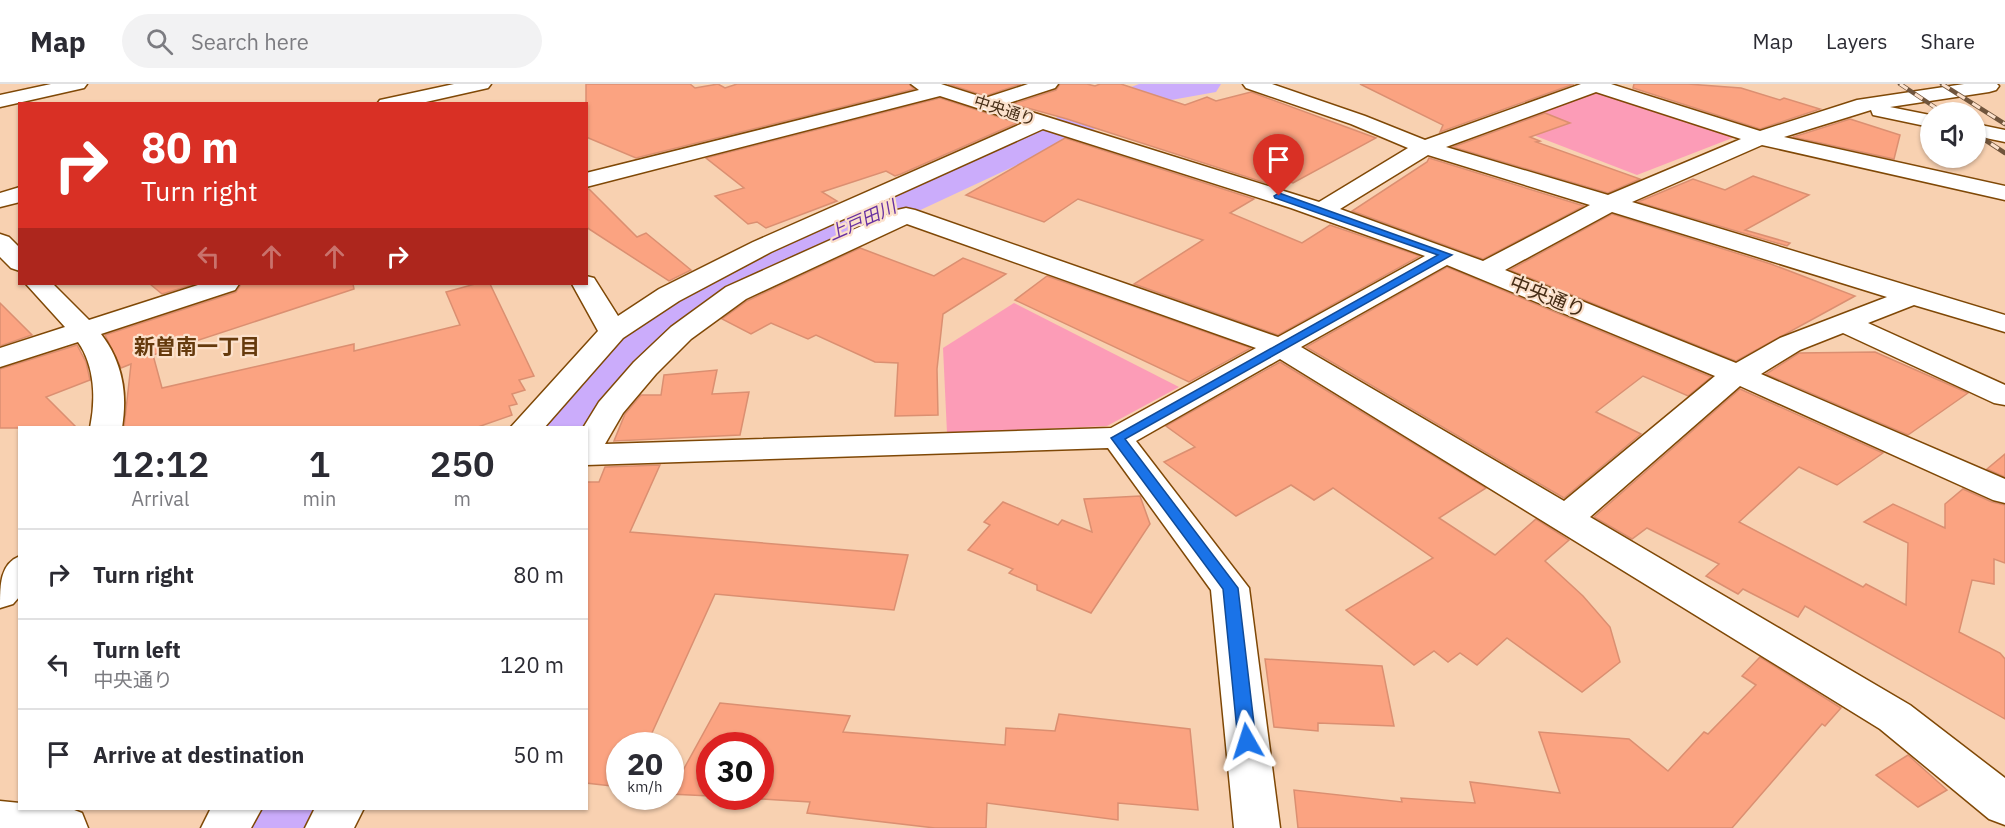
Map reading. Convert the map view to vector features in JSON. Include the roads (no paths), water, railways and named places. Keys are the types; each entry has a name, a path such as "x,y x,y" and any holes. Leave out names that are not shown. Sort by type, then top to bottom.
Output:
{"street":[{"path":"0,101 77,84"},
{"path":"986,104 1048,84"},
{"path":"1253,84 1358,120 1425,147 1613,202 2005,324"},
{"path":"396,102 474,85 480,102"},
{"path":"1322,210 1425,147 1593,85 1760,138 2005,193"},
{"path":"588,179 931,87"},
{"name":"中央通り","path":"931,87 1322,210 1486,270 1738,374 2005,492"},
{"path":"1486,270 1613,202 1760,138 1857,106 1993,88"},
{"path":"1857,106 1920,119"},
{"path":"528,426 614,332 669,295 762,247 1058,127"},
{"path":"1986,132 2005,136"},
{"path":"0,200 18,195"},
{"path":"588,445 610,409 645,368 681,333 736,293 906,215 1280,347 1895,717 2005,805"},
{"path":"0,242 18,261"},
{"path":"588,455 1118,438 1446,255"},
{"path":"40,285 81,329 100,354 109,391 106,426"},
{"path":"0,358 81,329 222,285"},
{"path":"586,285 614,332"},
{"path":"1565,519 1738,374 1790,344 1846,324 1915,295"},
{"path":"1846,324 2005,396"},
{"path":"1118,438 1230,588 1257,828"},
{"path":"0,594 18,571"},
{"path":"224,828 238,810"},
{"path":"328,828 340,810"},
{"path":"0,822 65,828"}],"waterway":[{"name":"上戸田川","path":"564,426 582,400 621,358 653,331 722,283 1103,111 1152,92 1203,84"},
{"name":"上戸田川","path":"281,828 293,810"}],"railway":[{"path":"1900,84 1927,102"},
{"path":"1942,84 2005,124"},
{"path":"1986,141 2005,153"}],"district":[{"name":"新曽南一丁目","path":"197,346"}]}
